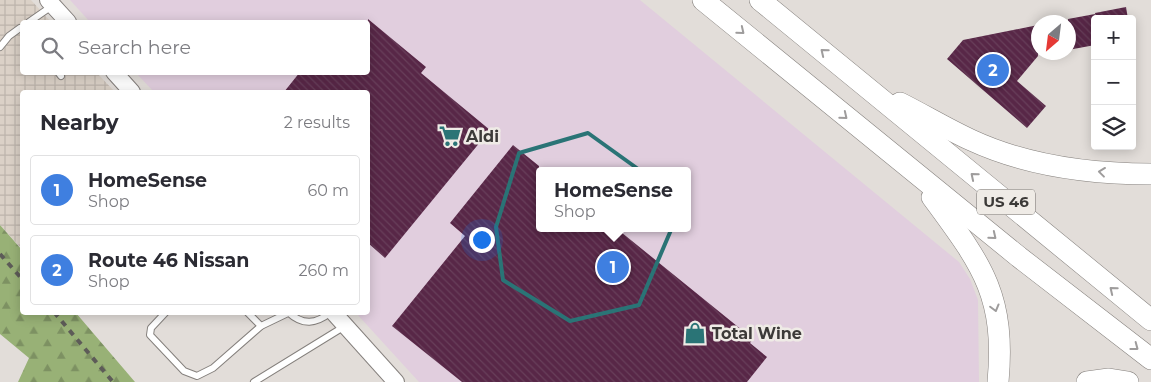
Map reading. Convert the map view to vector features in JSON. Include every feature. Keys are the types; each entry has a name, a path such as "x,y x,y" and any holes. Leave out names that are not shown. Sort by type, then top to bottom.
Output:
{"highway":[{"name":"US 46","path":"703,0 914,172 1151,359"},
{"name":"US 46","path":"760,0 1151,320"},
{"path":"862,83 973,141 1018,156 1063,168 1114,174 1151,174"},
{"path":"914,172 962,238 984,273 998,316 1001,345 998,382"},
{"path":"1087,382 1109,379 1128,382"}],"street":[{"path":"51,3 66,20"},
{"path":"117,75 130,90"},
{"path":"335,315 396,382"}],"lane":[{"path":"31,20 51,3"},
{"path":"0,47 10,36 20,30"},
{"path":"163,315 151,328 150,335 190,375 197,376 213,368 260,326 284,315"},
{"path":"250,315 260,326"},
{"path":"292,315 304,321 319,322 328,315"},
{"path":"254,382 345,326"}],"highlighted area":[{"path":"588,133 652,179 671,230 639,305 570,321 503,280 496,227 519,153"}],"shaded area":[{"path":"0,0 31,0 49,20 20,20 20,75 99,75 113,90 20,90 20,247 0,225"},
{"path":"70,0 640,0 959,262 970,279 978,300 979,382 419,382 358,315 370,315 370,90 152,90 138,75 370,75 370,20 88,20"}],"green space":[{"path":"0,225 20,248 20,315 78,315 135,382 18,382 29,358 0,334"}],"building":[{"path":"1126,7 1127,15 1095,15 1095,13"},
{"path":"1095,14 1091,15 1091,46 1076,49 1076,18"},
{"path":"370,21 426,67 421,73 490,130 385,258 370,245 370,90 286,90 298,75 370,75"},
{"path":"1031,26 1031,60 1035,60 1017,81 1046,106 1027,128 947,59 963,40"},
{"path":"513,145 539,166 536,167 536,232 621,232 753,339 750,343 767,357 747,382 462,382 392,326 465,236 450,223"}],"railway":[{"path":"0,254 20,277"},
{"path":"57,315 113,382"}],"place":[{"name":"Route 46 Nissan","path":"993,70"},
{"name":"Aldi","path":"450,136"},
{"name":"HomeSense","path":"613,267"},
{"name":"Total Wine","path":"695,333"}]}
